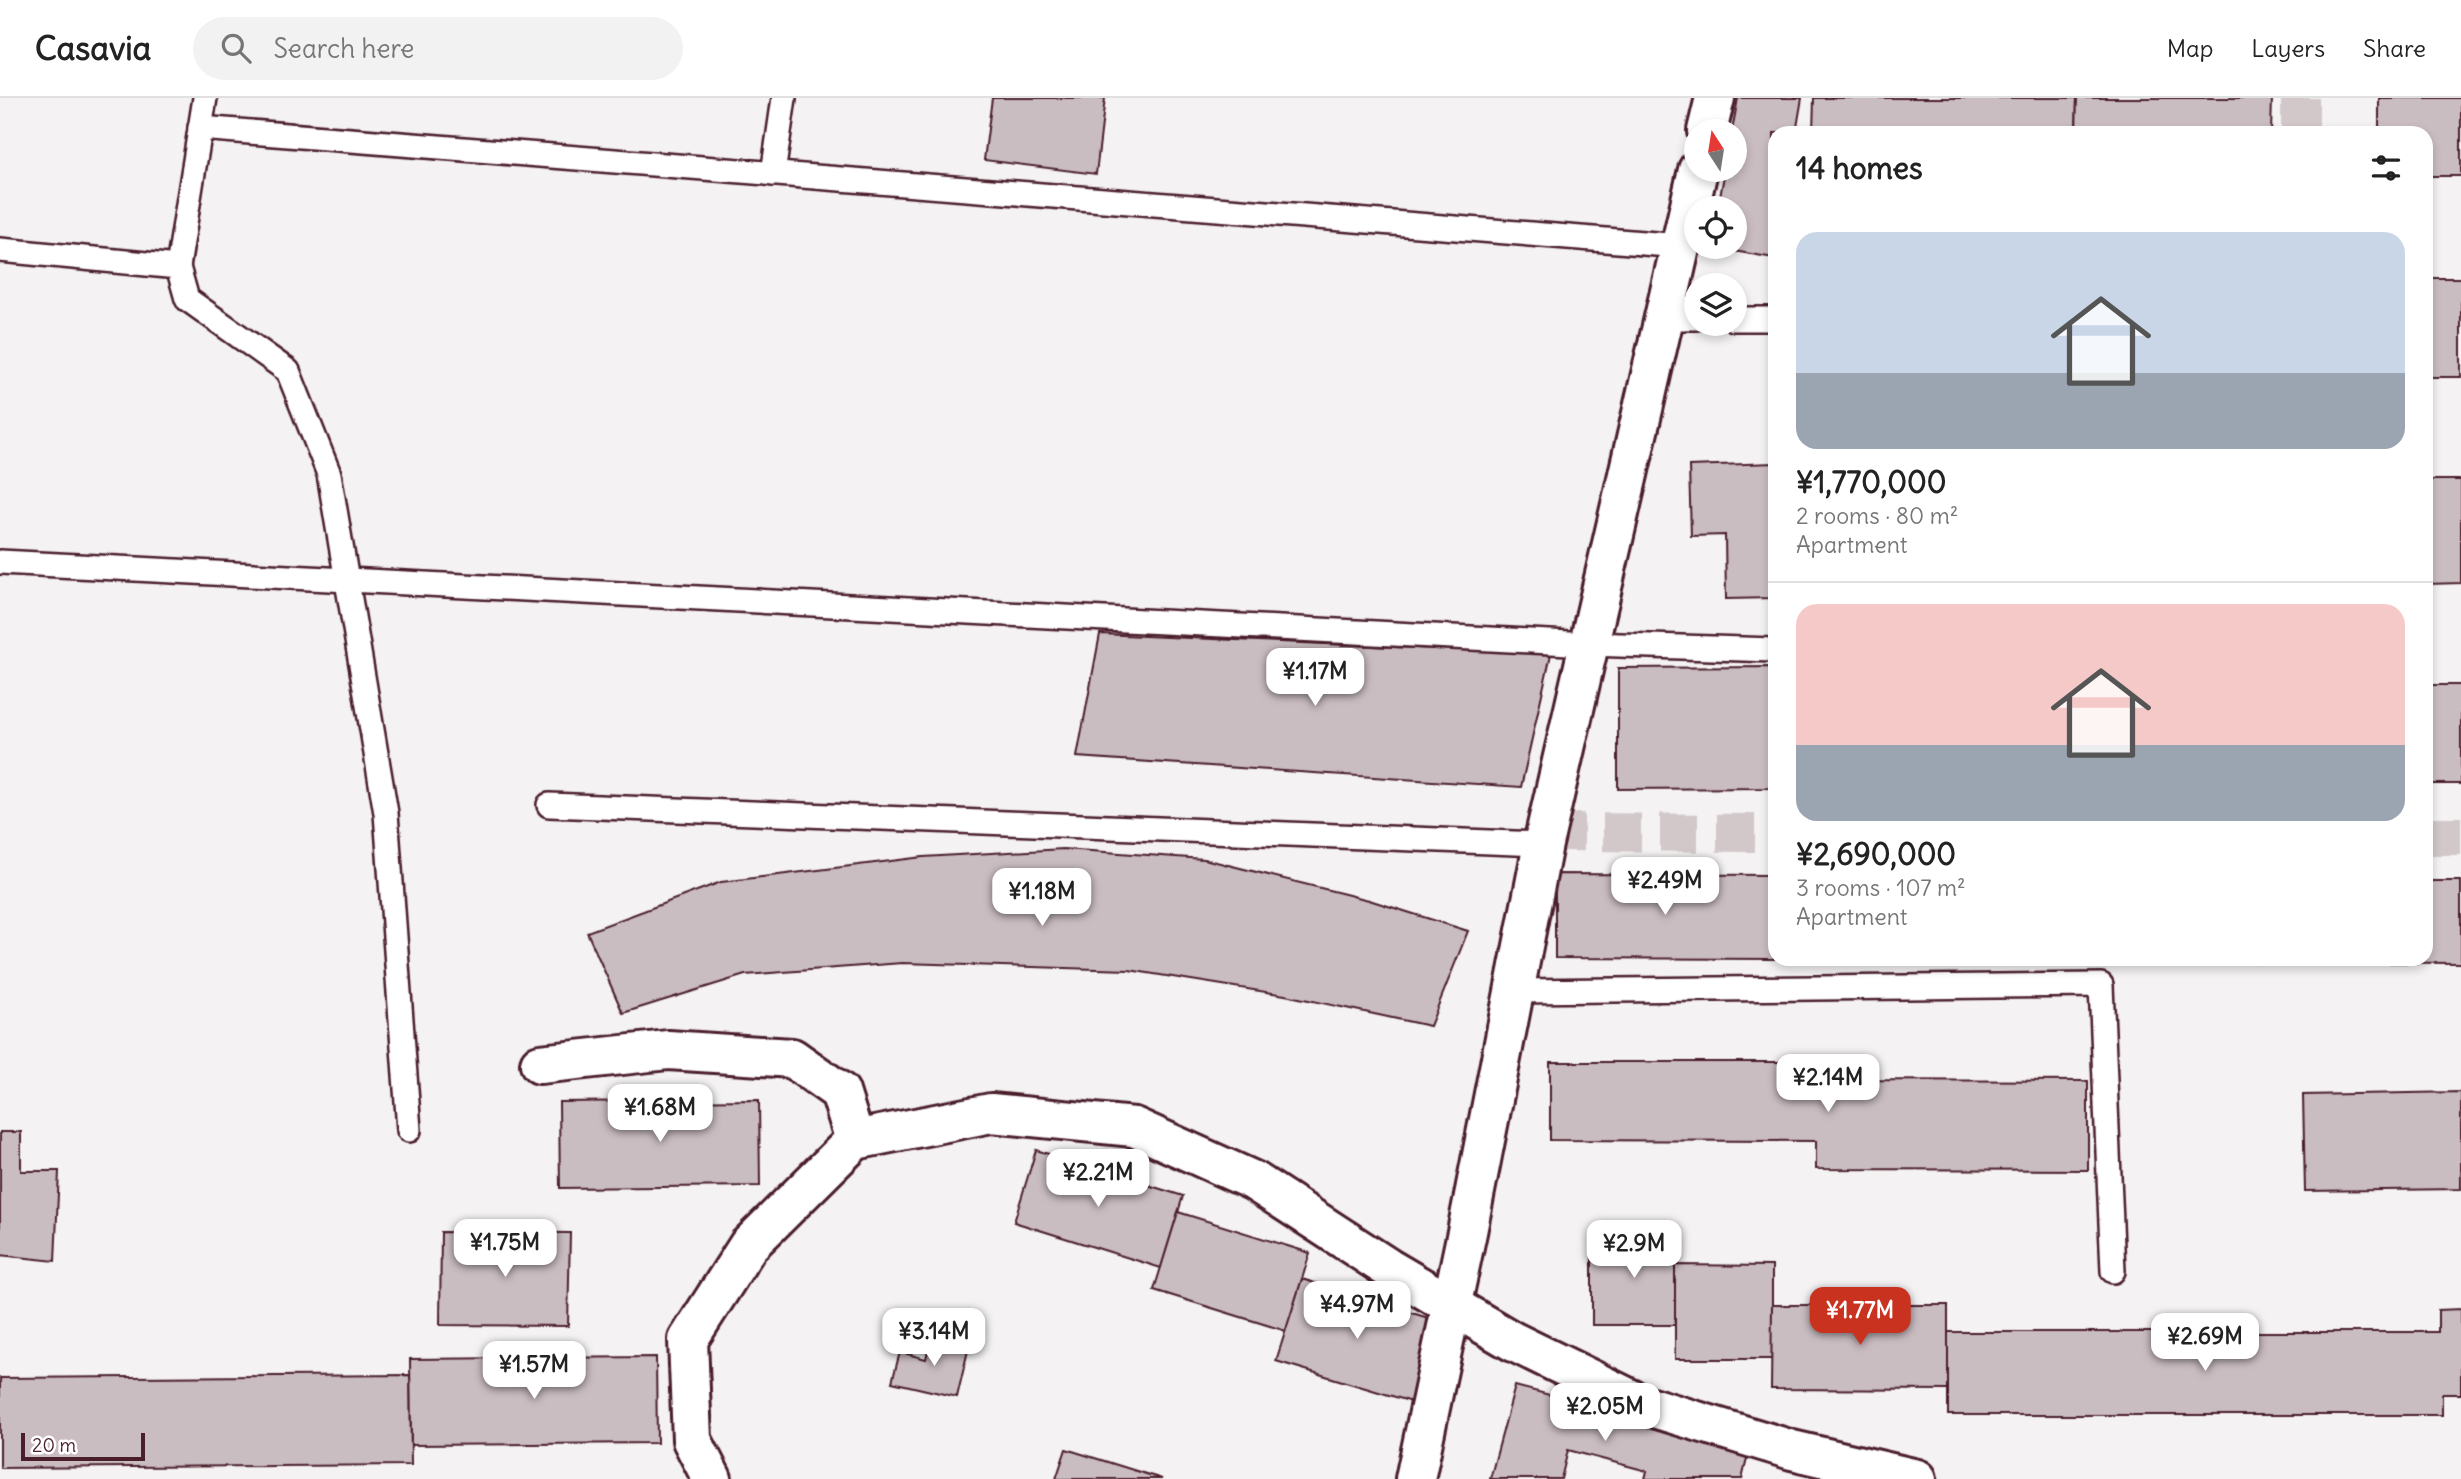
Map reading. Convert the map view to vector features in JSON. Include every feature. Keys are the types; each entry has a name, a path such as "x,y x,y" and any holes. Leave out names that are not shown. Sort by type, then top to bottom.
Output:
{"street":[{"path":"1710,119 1715,98"},
{"path":"1415,1479 1543,844 1589,644 1680,318 1681,246 1695,182"},
{"path":"540,1064 668,1050 792,1058 840,1092 855,1140"},
{"path":"712,1479 692,1440 688,1340 748,1246 855,1140 991,1113 1134,1127 1254,1181 1388,1268 1512,1341 1641,1404 1792,1450 1917,1479"}],"lane":[{"path":"205,98 178,267 187,299 288,371 328,474 386,813 409,1130"},
{"path":"773,174 784,98"},
{"path":"201,128 1681,246"},
{"path":"0,250 178,267"},
{"path":"1747,318 1768,319"},
{"path":"0,562 1589,644 1768,650"},
{"path":"549,805 1543,844"},
{"path":"1515,991 2101,985 2113,1271"}],"building":[{"path":"992,98 1105,98 1096,174 984,160"},
{"path":"1738,98 1802,98 1797,126 1768,126 1768,257 1747,253 1747,196 1720,196 1723,182 1747,182 1747,119 1734,119"},
{"path":"1814,98 2077,98 2076,126 1813,126"},
{"path":"2077,98 2272,98 2271,126 2076,126"},
{"path":"2379,98 2461,98 2461,176 2433,176 2433,126 2379,126"},
{"path":"2433,278 2461,278 2461,377 2433,377"},
{"path":"1768,463 1768,598 1726,599 1725,535 1691,536 1689,466"},
{"path":"2433,480 2461,480 2461,583 2433,584"},
{"path":"1100,634 1551,654 1521,787 1077,757"},
{"path":"1768,667 1768,788 1618,789 1618,668"},
{"path":"2433,685 2461,685 2461,784 2433,784"},
{"path":"1063,849 1204,859 1369,900 1468,931 1430,1026 1285,995 1129,970 902,963 745,975 623,1013 587,932 721,882 923,857"},
{"path":"1555,874 1768,875 1768,959 1555,958"},
{"path":"2433,881 2461,881 2461,963 2433,963"},
{"path":"1550,1062 1817,1062 1817,1080 2088,1081 2088,1170 1816,1169 1816,1141 1550,1140"},
{"path":"2461,1092 2461,1189 2305,1191 2303,1095"},
{"path":"759,1100 760,1186 560,1188 559,1102"},
{"path":"0,1132 21,1132 21,1171 59,1171 55,1261 0,1255"},
{"path":"1036,1150 1183,1196 1161,1268 1014,1222"},
{"path":"1178,1212 1310,1253 1286,1331 1154,1290"},
{"path":"441,1232 570,1233 568,1326 440,1325"},
{"path":"1592,1235 1676,1235 1675,1325 1592,1325"},
{"path":"1675,1265 1772,1266 1772,1359 1675,1359"},
{"path":"1302,1279 1438,1321 1412,1402 1276,1361"},
{"path":"1772,1305 1948,1305 1948,1390 1771,1389"},
{"path":"2461,1309 2461,1394 2442,1394 2442,1415 1948,1415 1948,1332 2438,1332 2438,1310"},
{"path":"931,1337 969,1346 957,1397 892,1382 900,1352 926,1359"},
{"path":"656,1357 657,1443 411,1445 410,1359"},
{"path":"410,1375 411,1465 0,1468 0,1378"},
{"path":"1515,1386 1750,1447 1742,1479 1645,1479 1647,1471 1568,1450 1561,1479 1490,1479"},
{"path":"1066,1449 1162,1479 1056,1479"}],"tunnel":[{"path":"2300,98 2300,126"},
{"path":"1546,832 1768,833"},
{"path":"2433,836 2461,836"}]}
